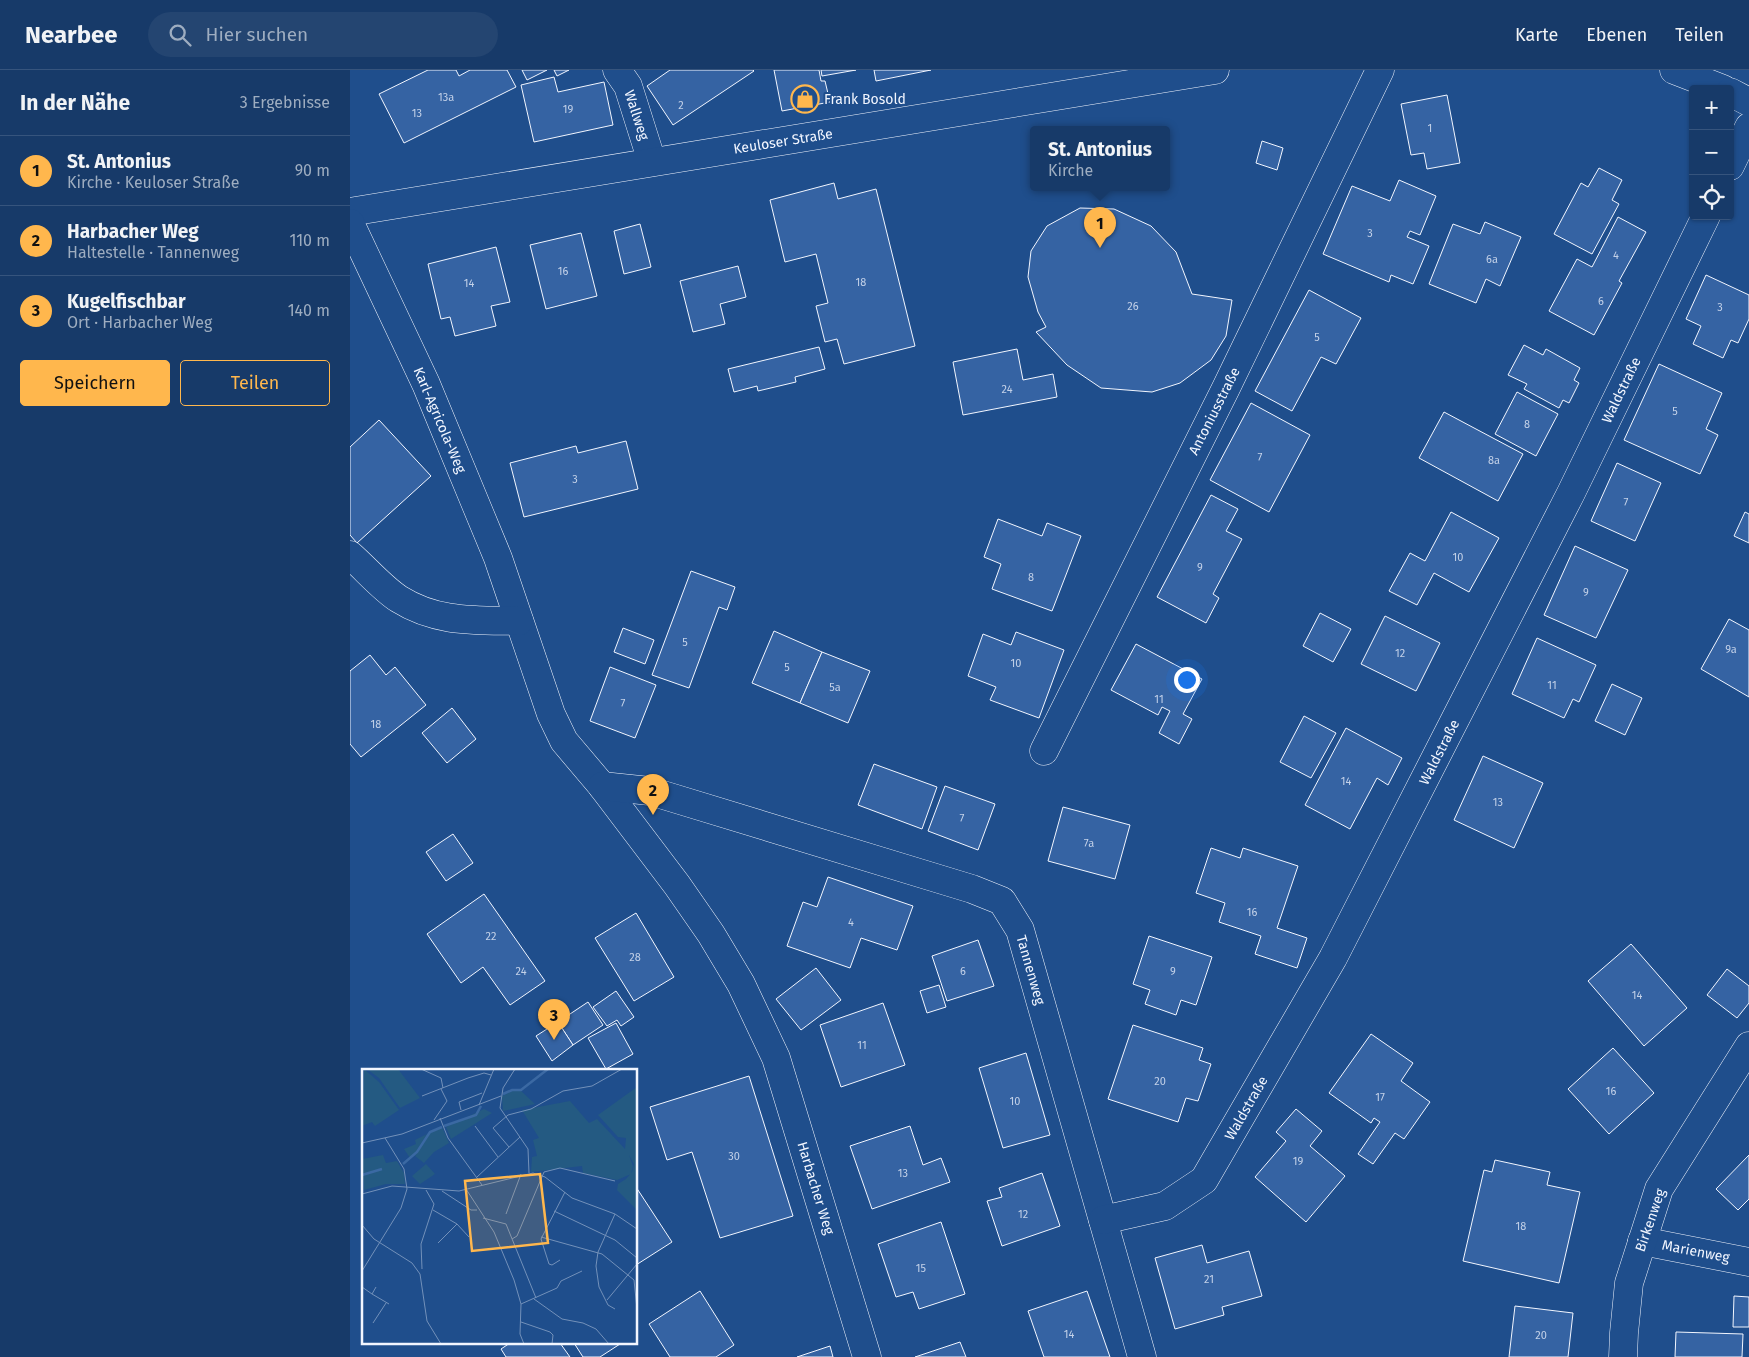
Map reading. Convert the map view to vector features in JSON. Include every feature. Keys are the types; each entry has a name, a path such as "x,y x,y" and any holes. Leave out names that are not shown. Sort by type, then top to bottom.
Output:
{"street":[{"name":"Wallweg","path":"617,70 628,86 652,162"},
{"name":"Keuloser Straße","path":"350,212 1215,70"},
{"name":"Antoniusstraße","path":"1044,751 1226,388 1380,70"},
{"path":"1674,70 1713,85"},
{"path":"1734,94 1749,102"},
{"path":"1734,158 1749,127"},
{"name":"Waldstraße","path":"1103,1220 1165,1206 1204,1180 1333,958 1571,493 1704,220"},
{"name":"Karl-Agricola-Weg","path":"350,223 426,384 498,558 519,621"},
{"path":"350,555 398,598 428,614 458,619 519,621"},
{"name":"Harbacher Weg","path":"519,621 550,714 564,741 602,786 677,885 711,934 741,984 776,1058 867,1357"},
{"name":"Tannenweg","path":"602,786 650,791 962,886 1002,901 1020,930 1142,1357"},
{"name":"Birkenweg","path":"1623,1357 1629,1283 1659,1189 1749,1046"},
{"name":"Marienweg","path":"1642,1241 1749,1262"}],"building":[{"path":"428,70 456,70 459,76 470,70 507,70 516,87 404,143 379,94"},
{"path":"522,70 547,70 527,80"},
{"path":"554,70 569,70 557,76"},
{"path":"670,70 754,71 673,125 647,86"},
{"path":"774,70 819,70 821,81 825,81 830,102 782,111"},
{"path":"821,70 856,70 822,76"},
{"path":"874,70 931,70 876,81"},
{"path":"554,77 558,92 604,82 613,125 534,142 521,85"},
{"path":"1447,95 1460,163 1427,169 1424,153 1411,155 1401,104"},
{"path":"1262,141 1283,148 1277,170 1256,163"},
{"path":"1599,168 1622,180 1612,200 1619,204 1592,254 1554,234 1581,183 1588,187"},
{"path":"1399,180 1436,196 1420,235 1410,231 1407,237 1429,246 1413,284 1391,275 1389,282 1323,254 1352,186 1390,201"},
{"path":"834,183 838,199 876,189 915,346 844,364 837,339 825,342 816,306 828,303 816,254 785,262 770,200"},
{"path":"1080,208 1114,209 1151,226 1176,252 1192,294 1232,300 1226,336 1211,360 1180,383 1152,392 1101,388 1067,365 1036,332 1046,327 1038,312 1028,277 1031,251 1047,226"},
{"path":"1618,217 1646,232 1619,281 1622,283 1594,335 1549,311 1577,259 1592,267"},
{"path":"1485,222 1521,237 1500,286 1486,279 1476,303 1429,284 1453,224 1480,234"},
{"path":"640,224 651,267 624,274 614,231"},
{"path":"581,233 597,296 546,309 530,245"},
{"path":"496,247 510,302 491,306 496,326 455,336 450,317 441,319 428,264"},
{"path":"738,266 746,297 720,304 725,324 693,332 680,281"},
{"path":"1706,275 1749,295 1749,319 1738,343 1731,340 1723,358 1693,344 1701,326 1686,319"},
{"path":"1309,290 1361,318 1336,364 1321,357 1292,411 1255,391"},
{"path":"1524,345 1543,355 1546,349 1580,368 1574,380 1579,383 1569,403 1563,400 1559,408 1524,389 1527,384 1508,375"},
{"path":"819,347 825,369 795,377 796,382 758,391 757,386 734,392 728,369"},
{"path":"1017,349 1023,380 1053,374 1057,397 963,415 953,362"},
{"path":"1659,364 1722,393 1706,429 1718,435 1700,474 1624,440"},
{"path":"1517,392 1558,414 1536,456 1495,434"},
{"path":"1251,403 1310,435 1269,512 1210,480"},
{"path":"1444,412 1523,454 1498,501 1419,458"},
{"path":"379,420 431,476 357,543 350,535 350,447"},
{"path":"626,441 638,489 524,517 510,463 576,446 578,453"},
{"path":"1617,463 1661,483 1635,541 1591,521"},
{"path":"1211,495 1238,509 1226,531 1242,539 1213,594 1219,598 1206,623 1157,597"},
{"path":"1451,512 1499,538 1469,592 1434,573 1417,605 1389,591 1410,553 1425,561"},
{"path":"1745,512 1749,514 1749,543 1734,536"},
{"path":"998,519 1042,536 1047,523 1081,536 1052,611 992,589 1001,564 984,557"},
{"path":"1575,546 1628,570 1596,638 1544,615"},
{"path":"691,571 735,587 727,610 719,607 689,688 652,675"},
{"path":"1320,613 1351,629 1333,662 1303,646"},
{"path":"1385,616 1440,643 1416,691 1361,664"},
{"path":"1729,619 1749,630 1749,697 1701,669"},
{"path":"623,628 654,640 645,664 614,652"},
{"path":"774,631 822,652 800,703 752,683"},
{"path":"1016,632 1064,650 1039,718 990,700 996,687 968,676 983,634 1011,645"},
{"path":"1537,638 1596,665 1579,702 1573,699 1564,718 1512,694"},
{"path":"1136,644 1202,679 1183,714 1192,719 1179,744 1159,733 1170,711 1162,707 1158,715 1111,690"},
{"path":"822,652 870,671 848,723 800,703"},
{"path":"370,655 386,675 395,667 426,705 361,757 350,744 350,671"},
{"path":"610,667 656,685 635,738 590,721"},
{"path":"1612,684 1642,698 1625,735 1595,721"},
{"path":"452,708 476,739 447,763 422,733"},
{"path":"1304,716 1336,733 1311,778 1280,762"},
{"path":"1346,728 1402,758 1388,785 1377,778 1350,829 1305,805"},
{"path":"1483,756 1543,783 1514,848 1454,820"},
{"path":"874,764 937,787 922,829 858,805"},
{"path":"945,786 995,804 978,850 928,831"},
{"path":"1063,807 1130,825 1115,879 1048,861"},
{"path":"453,834 473,863 446,881 426,852"},
{"path":"1211,848 1240,858 1243,848 1298,866 1277,928 1307,938 1297,968 1255,954 1261,936 1219,922 1225,903 1196,893"},
{"path":"828,877 913,906 897,950 861,938 850,968 787,946 803,902 817,907"},
{"path":"484,894 545,981 510,1005 483,967 461,983 427,934"},
{"path":"636,913 674,977 634,1001 595,938"},
{"path":"1149,936 1212,957 1196,1005 1181,1000 1176,1015 1145,1004 1150,990 1133,984"},
{"path":"978,940 994,986 947,1001 932,956"},
{"path":"1631,944 1687,1008 1644,1046 1588,981"},
{"path":"816,968 841,1000 801,1030 776,999"},
{"path":"1727,969 1749,986 1749,1003 1737,1018 1707,995"},
{"path":"939,985 946,1007 927,1013 920,991"},
{"path":"616,991 634,1017 621,1026 617,1020 607,1026 593,1007"},
{"path":"588,1002 603,1025 573,1045 558,1022"},
{"path":"883,1003 905,1065 841,1087 820,1025"},
{"path":"558,1022 573,1045 552,1061 536,1036"},
{"path":"616,1023 633,1054 606,1069 588,1038"},
{"path":"1133,1025 1203,1048 1199,1060 1211,1064 1198,1101 1186,1098 1178,1122 1108,1099"},
{"path":"1371,1034 1413,1063 1401,1081 1430,1102 1404,1139 1395,1133 1373,1164 1358,1154 1380,1122 1374,1118 1371,1123 1329,1093"},
{"path":"1613,1048 1654,1093 1609,1134 1568,1089"},
{"path":"1026,1053 1050,1135 1003,1148 979,1068"},
{"path":"749,1076 793,1216 720,1238 692,1152 667,1160 650,1107"},
{"path":"1296,1109 1322,1131 1310,1146 1345,1176 1306,1222 1255,1177 1286,1141 1276,1132"},
{"path":"910,1126 923,1165 941,1158 950,1182 872,1209 850,1146"},
{"path":"1749,1155 1749,1199 1738,1210 1716,1189"},
{"path":"1495,1160 1550,1172 1547,1185 1580,1192 1559,1283 1463,1261 1484,1170 1492,1172"},
{"path":"1042,1173 1060,1226 1002,1246 987,1201 1002,1197 999,1188"},
{"path":"638,1190 672,1242 638,1264"},
{"path":"941,1222 965,1294 919,1309 913,1292 896,1297 878,1244"},
{"path":"1202,1245 1207,1263 1249,1251 1262,1296 1222,1307 1224,1315 1175,1329 1155,1258"},
{"path":"700,1291 734,1345 716,1357 670,1357 649,1324"},
{"path":"1087,1291 1110,1357 1044,1357 1028,1311"},
{"path":"1734,1296 1749,1297 1749,1327 1733,1327"},
{"path":"1515,1306 1573,1313 1568,1357 1509,1357"},
{"path":"1676,1332 1743,1334 1742,1357 1675,1357"},
{"path":"960,1342 966,1357 915,1357"},
{"path":"508,1344 561,1344 570,1357 506,1357 501,1349"},
{"path":"575,1344 620,1344 600,1357 583,1357"},
{"path":"830,1346 833,1357 797,1357"}],"place":[{"name":"Frank Bosold","path":"805,99"},
{"name":"St. Antonius","path":"1100,248"},
{"name":"Harbacher Weg","path":"653,815"},
{"name":"Kugelfischbar","path":"554,1040"}]}
